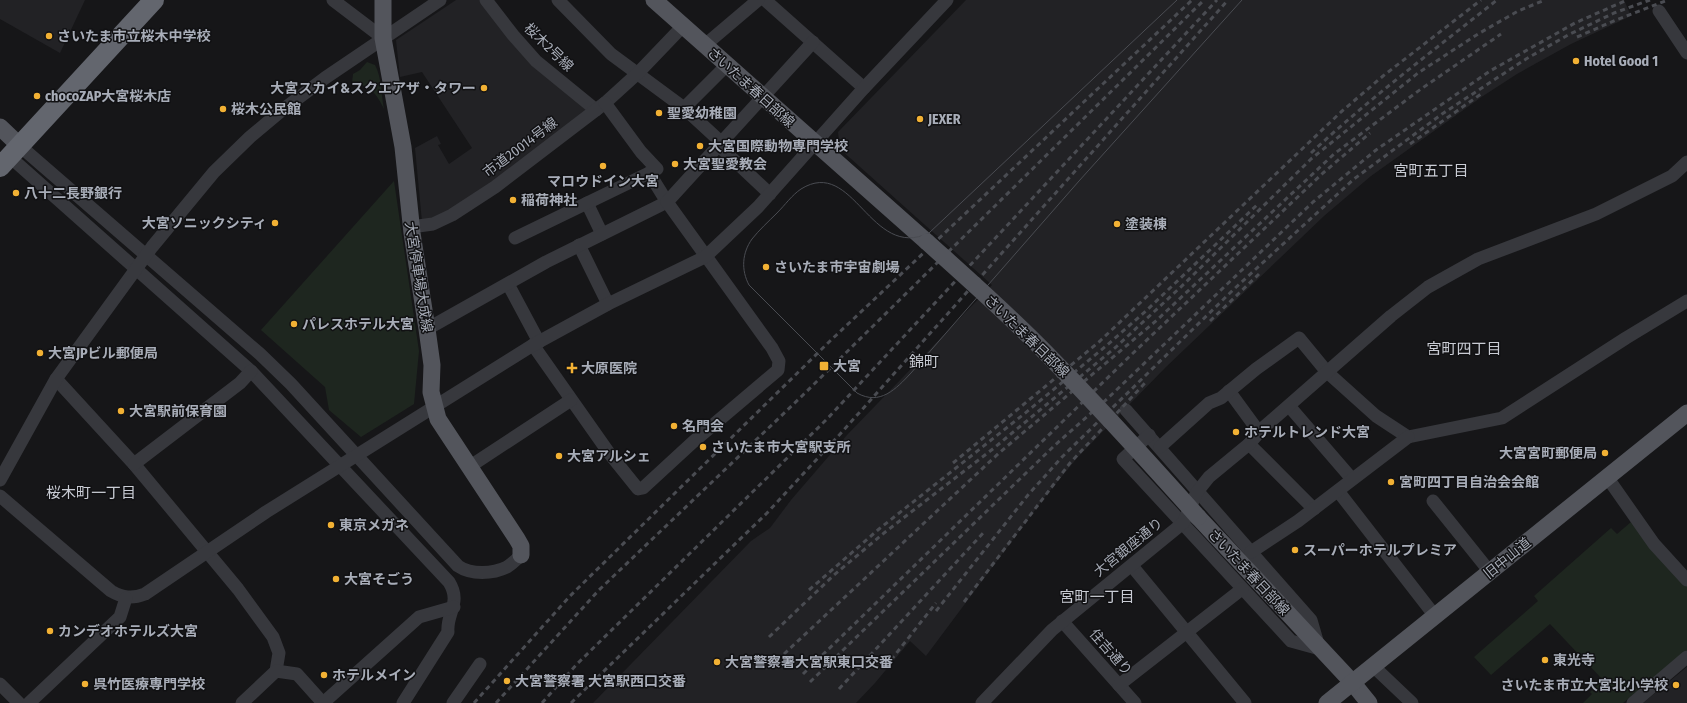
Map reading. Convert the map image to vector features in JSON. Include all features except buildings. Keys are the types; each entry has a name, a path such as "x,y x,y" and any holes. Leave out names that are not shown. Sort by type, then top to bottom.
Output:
{"highway":[{"path":"7,154 154,0"}],"main road":[{"name":"大宮停車場大成線","path":"383,0 382,38 403,147 411,227 428,329 432,365 431,392 436,413 469,467 518,539 521,546 521,555"},
{"name":"さいたま春日部線","path":"654,0 1010,317 1113,423 1191,520 1320,649 1352,682 1369,703"},
{"path":"0,127 7,154"},
{"name":"旧中山道","path":"1327,703 1687,413"}],"street":[{"path":"333,0 382,38"},
{"path":"0,480 56,379 176,215 214,172 250,137 318,83 382,38 440,0"},
{"name":"桜木2号線","path":"486,0 513,35 536,61 600,107 657,169 649,173"},
{"path":"558,0 611,54 684,108 770,194"},
{"path":"705,45 758,0"},
{"path":"765,0 864,88"},
{"path":"0,496 111,591 126,598 145,594 208,553 266,512 356,456 436,413 536,344 608,304 705,257 745,221 864,88 947,0"},
{"path":"1659,11 1687,53"},
{"name":"市道20014号線","path":"411,227 433,224 473,202 600,107 638,74 683,26"},
{"path":"428,329 579,245 667,202 721,145 813,42"},
{"path":"684,108 727,65"},
{"path":"7,154 146,255 260,354 451,560 464,570 472,572 495,571 506,568 521,555"},
{"path":"7,154 135,270 251,371 449,582 454,593 454,607 448,632 403,703"},
{"name":"大宮銀座通り","path":"982,703 1062,621 1191,520 1197,492 1209,476 1249,444 1260,432 1391,316 1437,281 1478,259 1596,214 1672,176 1687,162"},
{"path":"508,284 536,344 571,400 635,487 643,488 693,442 778,370 778,361 772,348 705,257 649,173 515,238"},
{"path":"587,203 602,234"},
{"path":"579,245 608,304"},
{"path":"1251,552 1314,509 1408,437 1502,418 1626,338 1687,301"},
{"path":"1160,447 1209,403 1221,398 1299,338 1327,372 1376,416 1408,437"},
{"path":"134,464 240,383 251,371"},
{"path":"56,379 134,464 238,589 273,637 279,653 276,671 242,703"},
{"path":"1229,392 1260,432"},
{"path":"469,467 571,400"},
{"path":"1289,406 1352,479"},
{"path":"1126,410 1310,620 1320,649"},
{"path":"1149,435 1123,459 1191,520 1242,589 1290,641 1320,649"},
{"path":"1249,444 1314,509"},
{"path":"1606,477 1654,544 1687,580"},
{"path":"1338,491 1435,616"},
{"path":"1433,501 1490,572"},
{"path":"1132,566 1245,703"},
{"path":"1119,685 1242,589"},
{"path":"28,703 120,617 126,598"},
{"path":"276,671 297,674 323,703 419,617 454,607"},
{"name":"住吉通り","path":"1062,621 1135,703"},
{"path":"1633,703 1687,658"},
{"path":"454,703 480,664"},
{"path":"1373,666 1412,703"},
{"path":"0,684 19,703"}],"shaded area":[{"name":"さいたま市立桜木中学校","path":"0,0 85,0 60,53 0,19"},
{"path":"456,0 482,0 588,112 458,208 422,222 415,148 437,136 441,144 438,145 449,164 472,148 422,72 400,77 396,40"},
{"path":"966,0 1624,0 1631,16 1571,44 1517,74 1483,96 1371,176 1324,216 1166,367 1078,457 1044,498 926,656 910,641 856,703 593,703 751,541 770,528 791,500 847,435 992,285 840,149 838,132"},
{"path":"367,62 375,65 377,70 384,109 379,99 372,91 364,86 352,83 353,74 360,70"},
{"path":"394,181 419,351 414,404 361,437 329,410 325,387 261,330"},
{"path":"1631,522 1687,585 1687,650 1623,703 1583,703 1592,694 1590,692 1603,680 1550,624 1491,675 1474,657 1538,601 1534,596 1611,528 1617,534"},
{"name":"さいたま市立大宮北小学校","path":"1687,667 1687,703 1643,703"}],"tram line":[{"path":"1177,0 929,233 909,238 892,233 877,223 849,196 835,186 819,183 798,191 752,239 746,250 744,262 746,279 749,285 857,393 865,397 873,398 887,394 911,373 1079,181 1242,0"}],"railway":[{"path":"474,703 570,596 830,341 1192,0"},
{"path":"496,703 599,590 802,396 1204,0"},
{"path":"542,703 578,663 827,419 1217,0"},
{"path":"571,703 767,513 842,432 1228,0"},
{"path":"953,463 1100,341 1341,112 1383,76 1481,0"},
{"path":"1311,153 1379,94 1497,0"},
{"path":"769,637 834,575 884,533 994,448 1116,347 1184,284 1311,159 1418,73 1478,34 1518,11 1545,0"},
{"path":"810,682 1055,445 1107,399 1313,202 1376,150 1490,71 1575,23 1627,0"},
{"path":"936,611 1028,495 1062,457 1233,290 1354,179 1442,114 1526,59 1568,35 1614,13 1650,0"},
{"path":"1577,37 1668,0"},
{"path":"784,654 999,453 1157,320 1334,154 1421,89 1501,34"},
{"path":"1410,144 1481,94"},
{"path":"803,674 1130,356 1323,173 1370,133"},
{"path":"809,590 879,529 1024,414 1106,346 1147,310 1258,204"},
{"path":"1210,321 1259,274"},
{"path":"964,602 1070,463 1145,383"},
{"path":"839,689 985,531"},
{"path":"891,660 936,603"}],"place":[{"name":"さいたま市立桜木中学校","path":"49,36"},
{"name":"Hotel Good 1","path":"1576,61"},
{"name":"大宮スカイ&スクエアザ・タワー","path":"484,88"},
{"name":"chocoZAP大宮桜木店","path":"37,96"},
{"name":"桜木公民館","path":"223,109"},
{"name":"聖愛幼稚園","path":"659,113"},
{"name":"JEXER","path":"920,119"},
{"name":"大宮国際動物専門学校","path":"700,146"},
{"name":"大宮聖愛教会","path":"675,164"},
{"name":"マロウドイン大宮","path":"603,166"},
{"name":"八十二長野銀行","path":"16,193"},
{"name":"稲荷神社","path":"513,200"},
{"name":"大宮ソニックシティ","path":"275,223"},
{"name":"塗装棟","path":"1117,224"},
{"name":"さいたま市宇宙劇場","path":"766,267"},
{"name":"パレスホテル大宮","path":"294,324"},
{"name":"大宮JPビル郵便局","path":"40,353"},
{"name":"大宮","path":"824,366"},
{"name":"大原医院","path":"572,368"},
{"name":"大宮駅前保育園","path":"121,411"},
{"name":"名門会","path":"674,426"},
{"name":"ホテルトレンド大宮","path":"1236,432"},
{"name":"さいたま市大宮駅支所","path":"703,447"},
{"name":"大宮宮町郵便局","path":"1605,453"},
{"name":"大宮アルシェ","path":"559,456"},
{"name":"宮町四丁目自治会会館","path":"1391,482"},
{"name":"東京メガネ","path":"331,525"},
{"name":"スーパーホテルプレミア","path":"1295,550"},
{"name":"大宮そごう","path":"336,579"},
{"name":"カンデオホテルズ大宮","path":"50,631"},
{"name":"東光寺","path":"1545,660"},
{"name":"大宮警察署大宮駅東口交番","path":"717,662"},
{"name":"ホテルメイン","path":"324,675"},
{"name":"大宮警察署 大宮駅西口交番","path":"507,681"},
{"name":"呉竹医療専門学校","path":"85,684"},
{"name":"さいたま市立大宮北小学校","path":"1676,685"}],"district":[{"name":"宮町五丁目","path":"1431,171"},
{"name":"宮町四丁目","path":"1464,349"},
{"name":"錦町","path":"924,362"},
{"name":"桜木町一丁目","path":"91,493"},
{"name":"宮町一丁目","path":"1097,597"}]}
